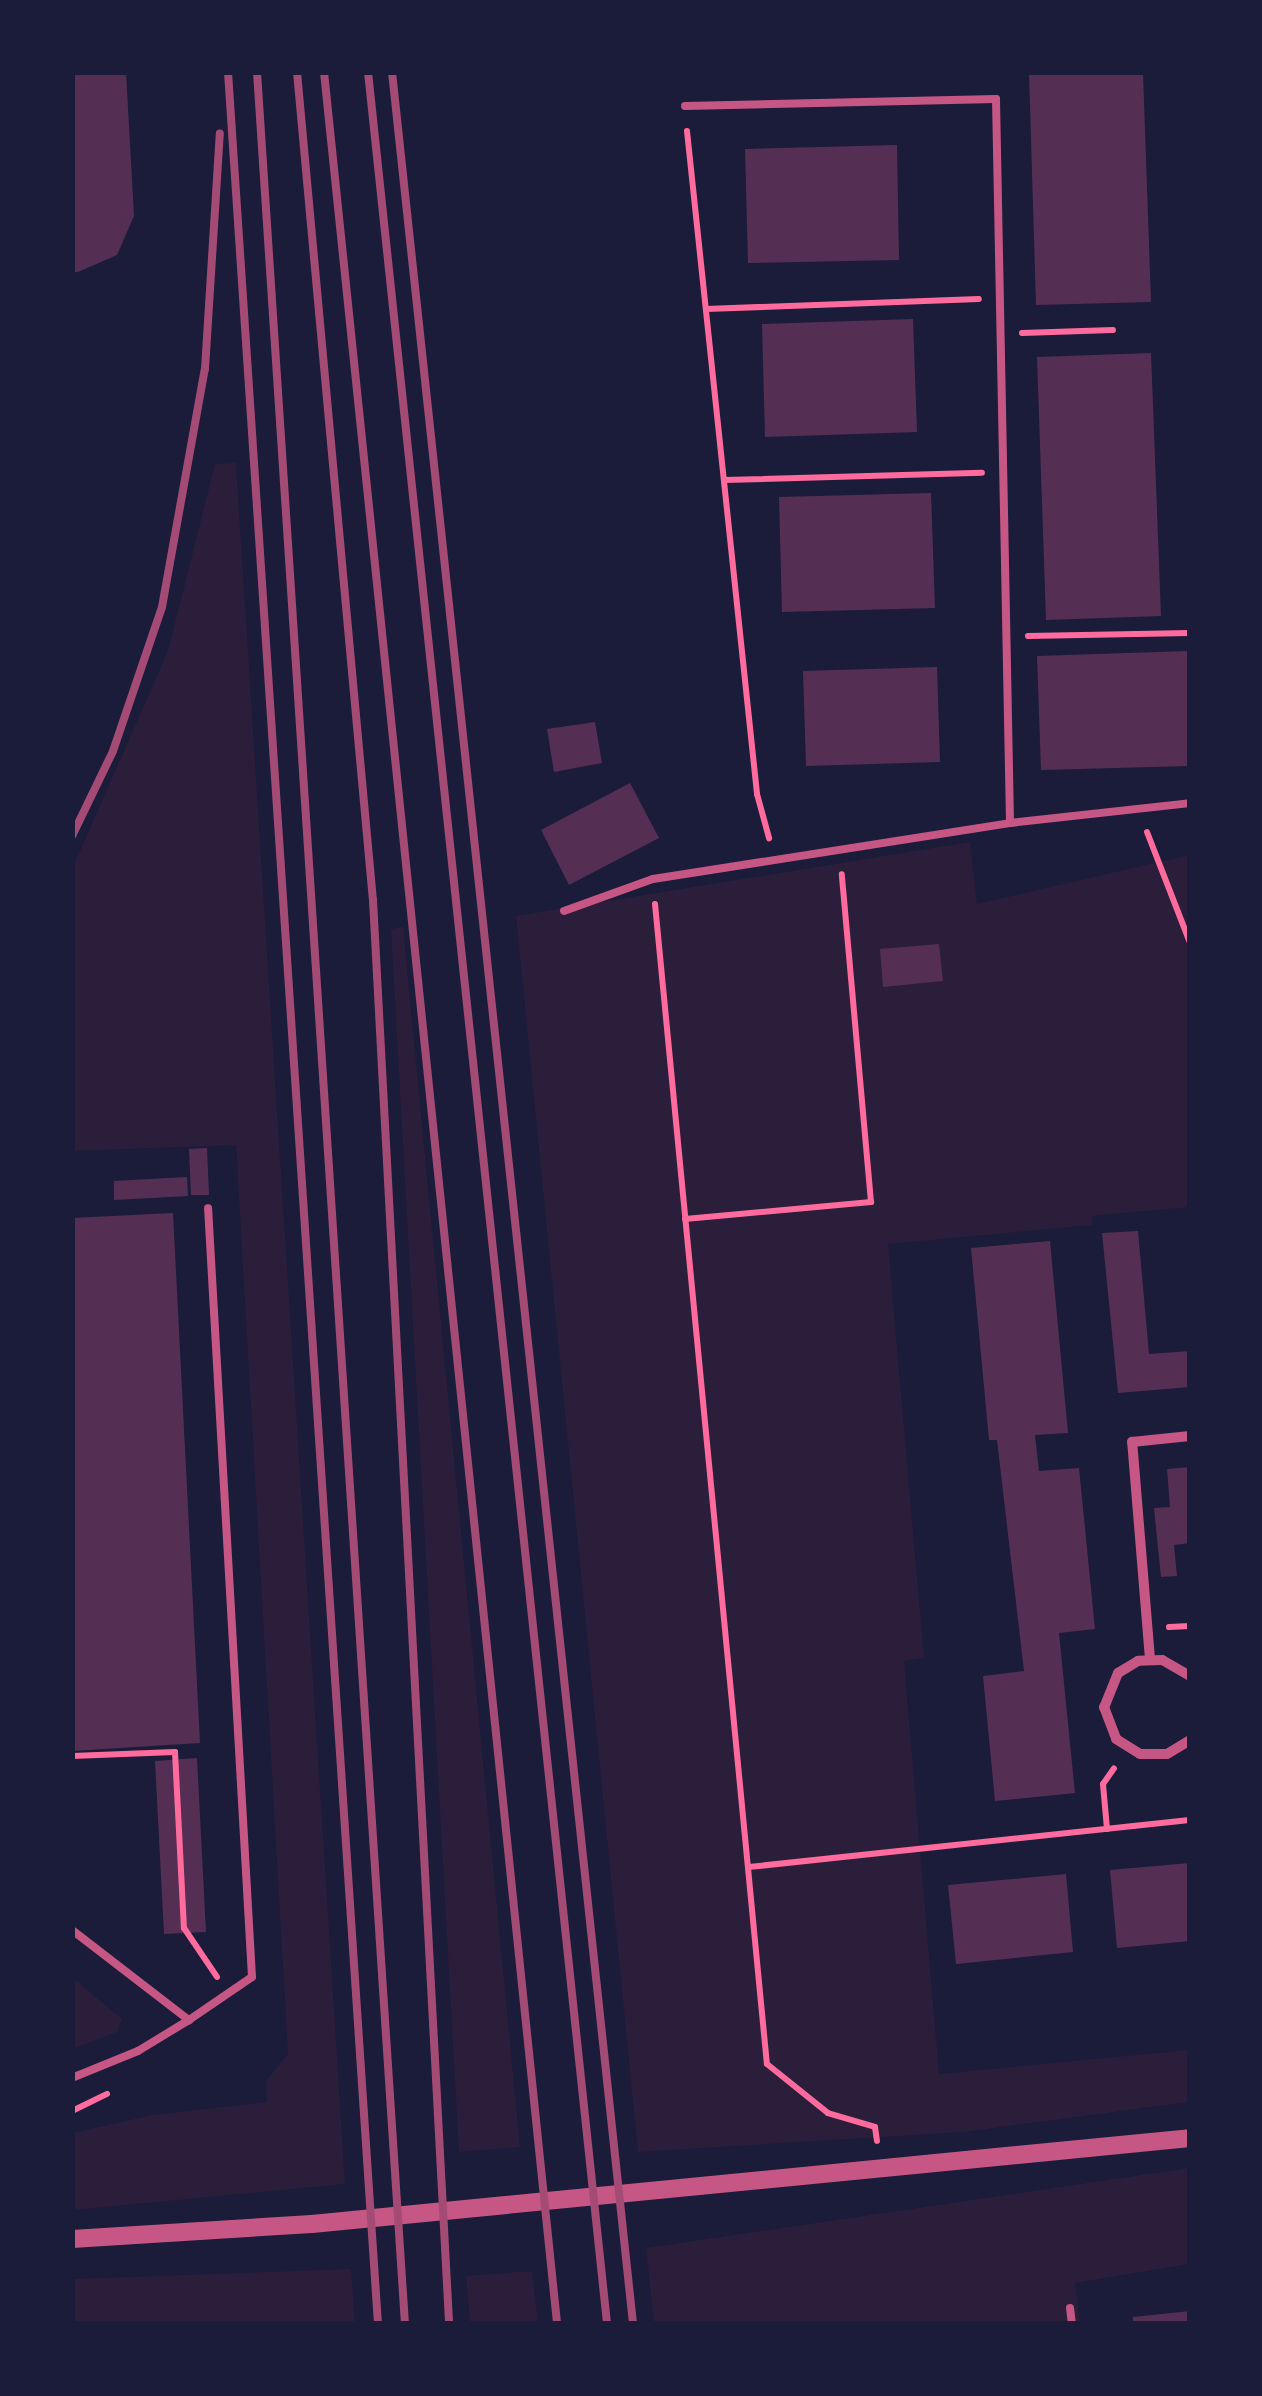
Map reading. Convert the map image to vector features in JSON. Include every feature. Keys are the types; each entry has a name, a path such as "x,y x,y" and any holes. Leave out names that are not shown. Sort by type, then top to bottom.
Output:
{"street":[{"path":"1150,1659 1132,1442 1190,1436"},
{"path":"1190,1676 1150,1659 1129,1665 1109,1687 1107,1723 1127,1749 1153,1756 1190,1740"},
{"path":"72,2239 312,2224 1190,2138"}],"lane":[{"path":"685,106 996,99 1010,823"},
{"path":"564,911 653,879 775,858 1010,823 1190,804"},
{"path":"72,2078 138,2051 252,1977 208,1208"},
{"path":"72,1930 188,2020"},
{"path":"1070,2308 1072,2324"}],"path":[{"path":"685,106 757,794 775,858"},
{"path":"706,308 1000,298"},
{"path":"1000,334 1113,330"},
{"path":"724,480 1004,472"},
{"path":"1006,637 1190,633"},
{"path":"1142,811 1170,905 1190,943"},
{"path":"685,1220 872,1202 839,848"},
{"path":"653,879 767,2064 828,2113 875,2127"},
{"path":"1107,1828 1103,1784 1127,1749"},
{"path":"72,1756 175,1752 184,1928 228,1993"},
{"path":"749,1866 1190,1820"},
{"path":"72,2111 120,2088"}],"shaded area":[{"path":"236,463 345,2184 73,2210 73,2133 152,2115 267,2102 266,2081 288,2054 236,1145 72,1151 73,867 168,651 215,464"},
{"path":"970,842 977,904 1189,855 1189,1207 1092,1216 1092,1225 888,1244 924,1658 904,1661 939,2074 1189,2050 1189,2102 963,2132 638,2152 516,916"},
{"path":"403,927 520,2147 459,2152 391,929"},
{"path":"73,1978 122,2019 117,2032 73,2049"},
{"path":"1189,2168 1189,2264 1075,2283 1080,2323 654,2323 646,2248"},
{"path":"351,2269 355,2323 73,2323 73,2279"},
{"path":"532,2271 538,2323 470,2323 466,2276"}],"building":[{"path":"72,72 126,72 134,216 117,255 78,272 72,272"},
{"path":"1029,72 1143,72 1151,302 1036,305"},
{"path":"897,145 899,260 748,263 745,149"},
{"path":"913,319 917,432 765,437 762,324"},
{"path":"1151,353 1161,616 1046,620 1037,357"},
{"path":"931,493 935,608 782,612 779,497"},
{"path":"1188,651 1190,766 1041,770 1037,656"},
{"path":"937,667 940,762 806,766 803,671"},
{"path":"595,722 602,763 554,772 547,729"},
{"path":"630,783 659,838 569,885 541,830"},
{"path":"939,944 943,981 883,987 880,949"},
{"path":"207,1148 209,1195 191,1195 189,1149"},
{"path":"187,1177 188,1196 114,1200 114,1181"},
{"path":"173,1213 200,1743 72,1751 72,1218"},
{"path":"1138,1231 1149,1354 1190,1351 1190,1387 1118,1393 1102,1233"},
{"path":"1050,1241 1068,1433 1035,1435 1039,1471 1079,1468 1095,1629 1059,1633 1075,1793 995,1801 983,1676 1024,1671 997,1440 989,1440 971,1248"},
{"path":"1190,1467 1190,1543 1174,1545 1177,1576 1161,1577 1154,1508 1170,1507 1167,1469"},
{"path":"197,1758 206,1932 164,1934 155,1761"},
{"path":"1190,1863 1190,1941 1117,1948 1110,1870"},
{"path":"1066,1874 1073,1952 956,1964 948,1885"},
{"path":"1190,2311 1190,2324 1133,2324 1133,2317"}],"railway":[{"path":"228,72 378,2324"},
{"path":"257,72 405,2324"},
{"path":"297,72 373,900 449,2324"},
{"path":"324,72 557,2324"},
{"path":"368,72 607,2324"},
{"path":"392,72 633,2324"},
{"path":"72,836 113,751 162,607 205,369 220,133"}]}
